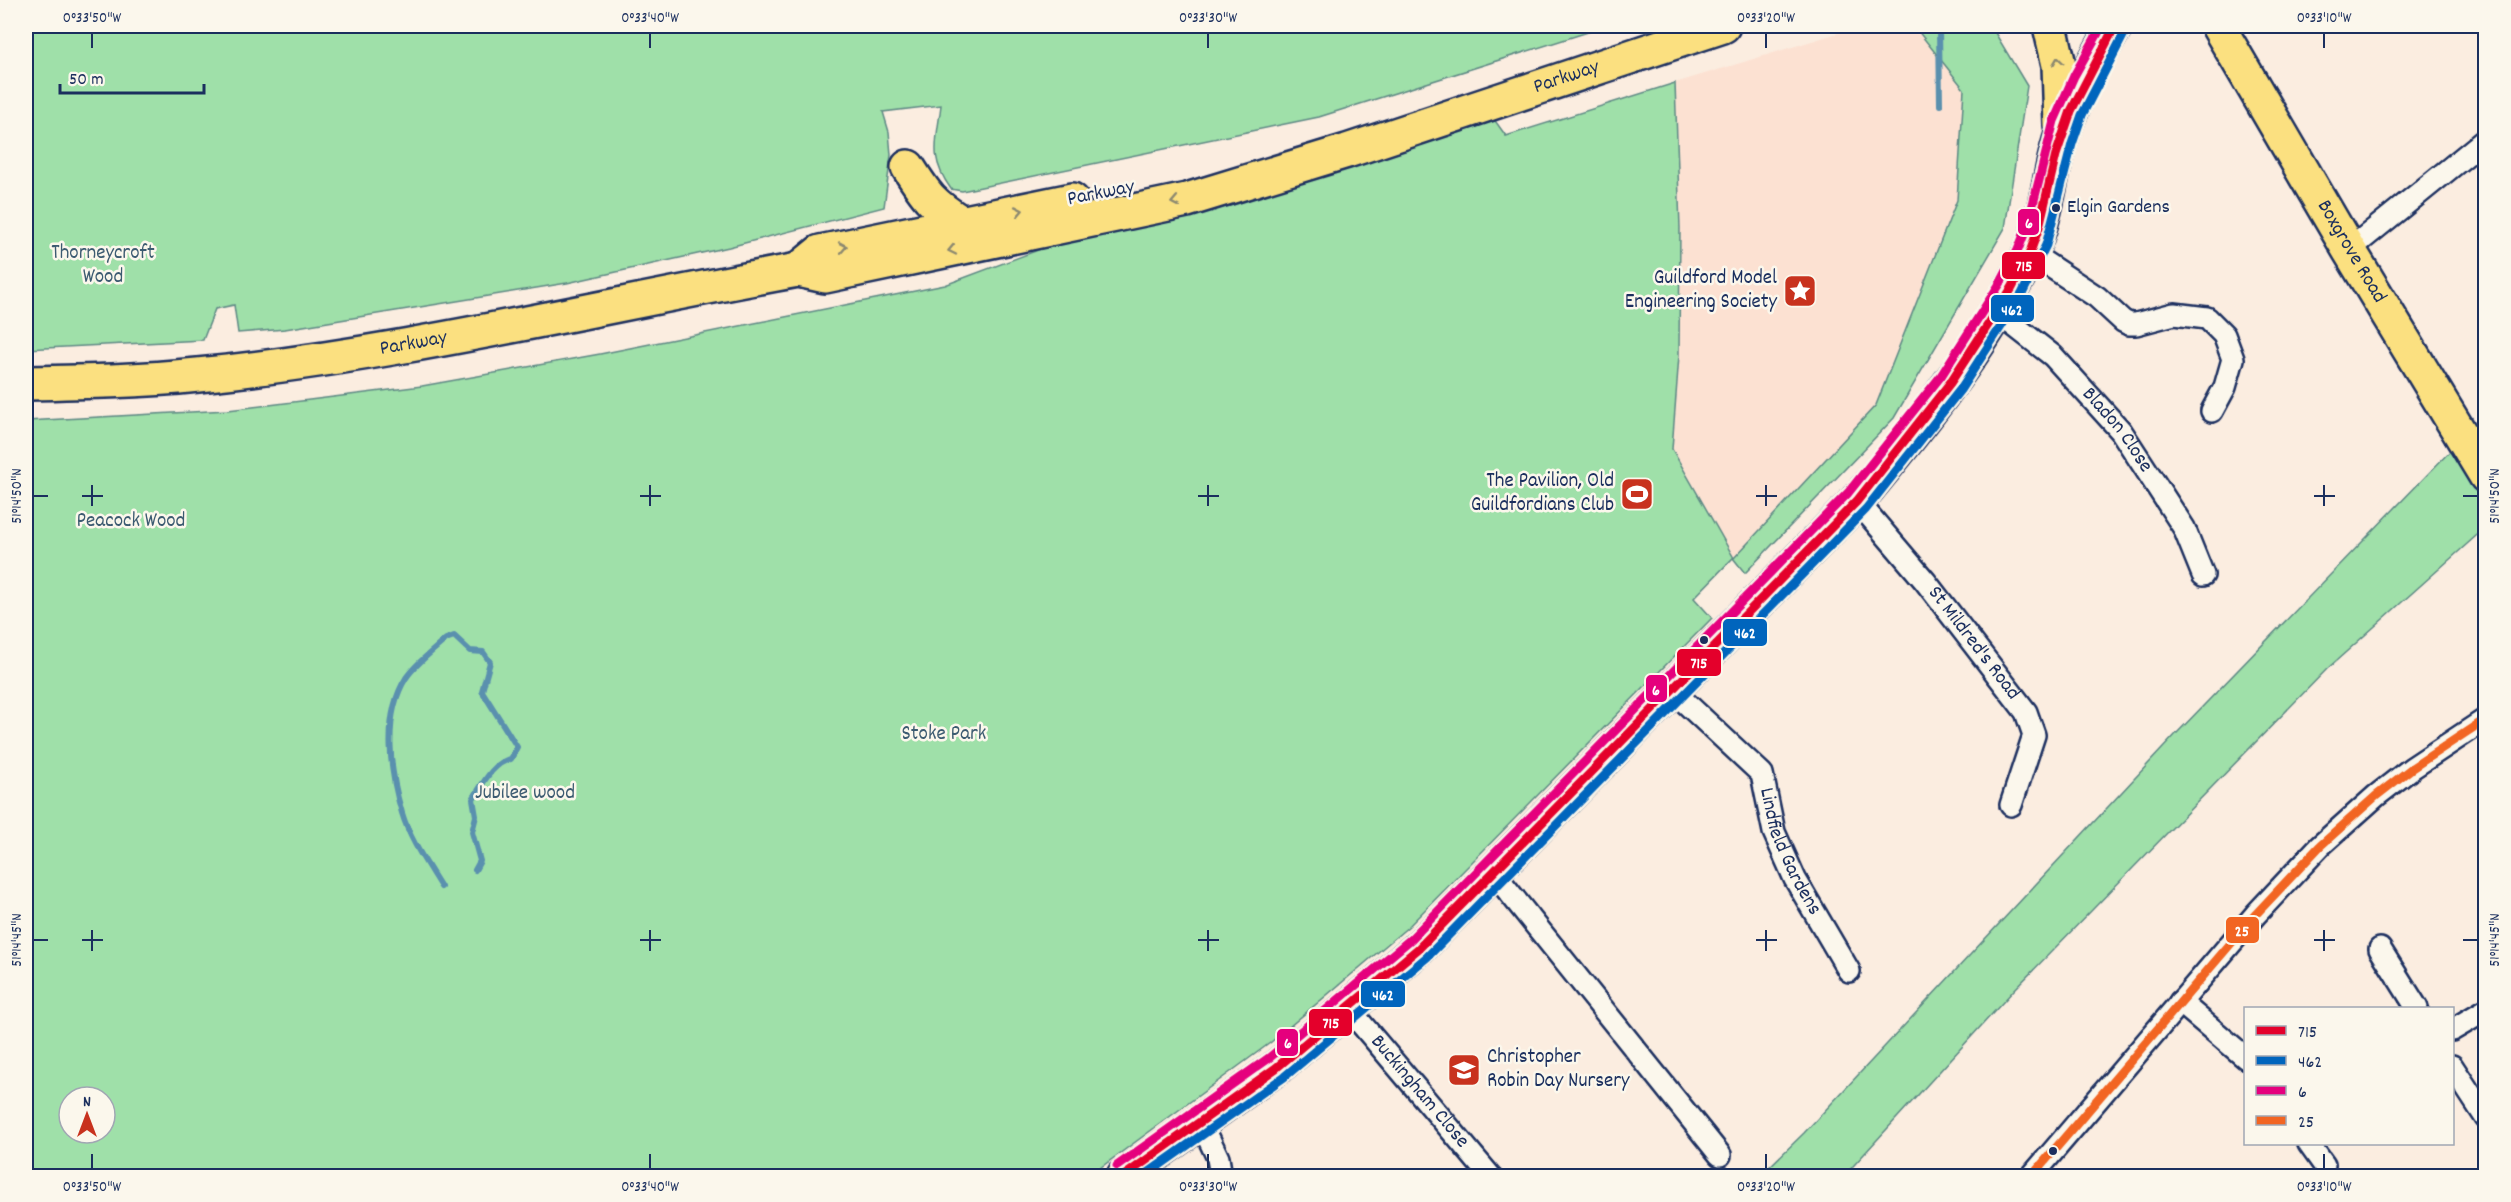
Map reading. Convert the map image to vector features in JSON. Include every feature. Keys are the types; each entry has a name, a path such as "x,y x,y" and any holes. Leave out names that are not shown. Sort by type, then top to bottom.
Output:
{"main road":[{"name":"Parkway","path":"26,383 167,378 262,367 442,339 798,270 825,276 1187,200 1285,171 1723,26"},
{"path":"2050,26 2060,65 2061,139"},
{"path":"1124,1176 1276,1068 1419,948 1857,501 1917,429 1998,313 2030,253 2043,214 2061,139 2091,67 2115,26"},
{"name":"Boxgrove Road","path":"2217,26 2480,467"},
{"name":"Parkway","path":"798,270 820,252 1411,128"},
{"path":"908,167 928,198 937,207 962,223"}],"street":[{"path":"2349,250 2486,139"},
{"path":"2030,253 2097,297 2129,324 2174,314 2206,318 2224,335 2233,359 2225,387 2212,411"},
{"name":"Bladon Close","path":"1998,313 2054,356 2121,431 2184,528 2203,575"},
{"name":"St Mildred's Road","path":"1857,501 1925,581 2026,712 2034,735 2011,805"},
{"name":"Lindfield Gardens","path":"1672,690 1762,774 1774,832 1795,879 1849,971"},
{"path":"2032,1176 2256,914 2320,846 2412,768 2486,719"},
{"path":"1493,872 1720,1155"},
{"path":"2380,949 2416,1007"},
{"path":"2180,1002 2244,1056"},
{"name":"Buckingham Close","path":"1348,1008 1490,1176"},
{"path":"2454,1029 2486,1010"},
{"path":"2454,1069 2486,1118"},
{"path":"1202,1122 1218,1158 1221,1176"},
{"path":"2310,1145 2324,1165"}],"shaded area":[{"name":"Guildford Model Engineering Society","path":"1861,26 1914,26 1964,89 1957,200 1876,405 1734,558 1672,449 1679,355 1680,228 1675,83"}],"green space":[{"name":"Thorneycroft Wood","path":"26,26 1607,26 1319,117 962,191 951,189 939,167 936,139 941,105 883,112 889,132 891,155 884,207 729,247 567,283 285,329 238,333 234,305 215,309 203,340 26,349"},
{"name":"Stoke Park","path":"1914,26 1991,26 2027,86 2005,228 1894,418 1745,573 1733,558 1694,598 1712,618 1409,926 1270,1043 1089,1176 26,1176 26,421 228,410 422,386 600,354 945,285 1110,223 1491,115 1506,136 1675,83 1680,228 1679,355 1672,449 1734,558 1876,405 1957,200 1964,89"},
{"path":"2458,443 2485,492 2485,528 2327,669 2014,990 1844,1176 1760,1176 1804,1133 2176,734"}],"waterway":[{"path":"1939,26 1940,105"},
{"path":"441,887 405,823 394,780 390,745 398,693 406,678 425,657 446,639 454,636 470,651 483,652 490,662 482,691 517,747 511,759 493,769 473,799 476,816 472,832 480,861 475,870"}],"transit line":[{"name":"6","path":"1117,1166 1269,1058 1411,939 1848,493 1941,376 2001,282 2018,250 2028,224 2054,121 2074,76 2102,26"},
{"name":"715","path":"1124,1176 1276,1068 1419,948 1857,501 1950,383 2012,288 2029,255 2039,227 2056,155 2071,111 2115,26"},
{"name":"462","path":"1144,1176 1284,1077 1427,957 1866,509 1960,390 2022,294 2046,245 2072,144 2082,115 2125,32"},
{"name":"25","path":"2032,1176 2256,914 2320,846 2376,796 2412,768 2486,719"}],"place":[{"name":"Elgin Gardens","path":"2056,208"},
{"name":"Guildford Model Engineering Society","path":"1800,291"},
{"name":"The Pavilion, Old Guildfordians Club","path":"1637,494"},
{"name":"Christopher Robin Day Nursery","path":"1464,1070"}],"park label":[{"name":"Peacock Wood","path":"131,522"},
{"name":"Jubilee wood","path":"525,794"}]}
